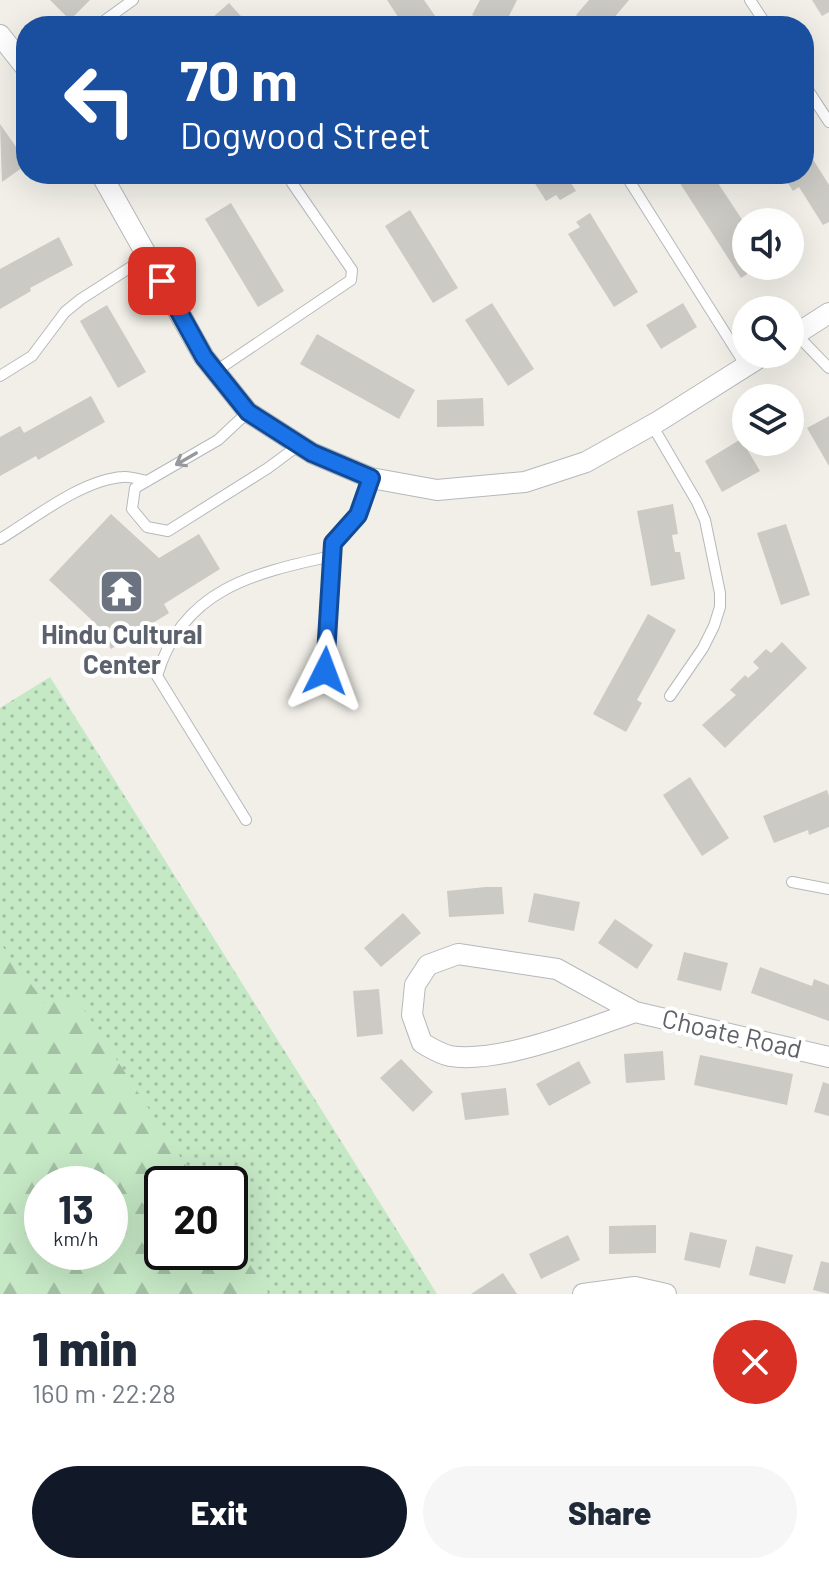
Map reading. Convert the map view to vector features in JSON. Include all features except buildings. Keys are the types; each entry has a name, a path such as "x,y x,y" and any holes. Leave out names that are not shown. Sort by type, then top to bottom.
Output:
{"street":[{"path":"2,41 16,57"},
{"path":"107,184 204,357 248,412 299,445 371,478 437,490 525,482 586,462 743,368"},
{"path":"804,329 829,313"},
{"name":"Choate Road","path":"635,1012 553,1040 476,1058 446,1056 422,1043 412,1015 415,985 428,965 458,954 557,969 635,1012 829,1057"},
{"path":"583,1294 635,1287 666,1294"}],"lane":[{"path":"111,16 133,0"},
{"path":"814,99 829,122"},
{"path":"216,371 351,280 352,270 293,184"},
{"path":"631,184 732,344"},
{"path":"0,376 32,356 65,312 81,299 148,256"},
{"path":"804,346 829,368"},
{"path":"248,412 218,440 135,488 132,509 147,527 168,531 299,445"},
{"path":"652,425 705,520 720,593 720,607 714,626 670,696"},
{"path":"0,539 100,481 125,476 147,481"},
{"path":"325,671 333,543 358,515 371,478"},
{"path":"246,820 157,676 164,650 202,604 228,587 253,575 332,556"},
{"path":"792,882 829,889"}],"green space":[{"path":"50,677 437,1294 0,1294 0,708"},
{"path":"0,943 45,1003 75,996 186,1166 144,1166 144,1270 248,1270 248,1262 269,1294 0,1294"}],"place":[{"name":"Hindu Cultural Center","path":"122,592"}],"route":[{"path":"162,281 204,357 248,412 312,453 371,478 358,515 333,543 325,671"}]}
